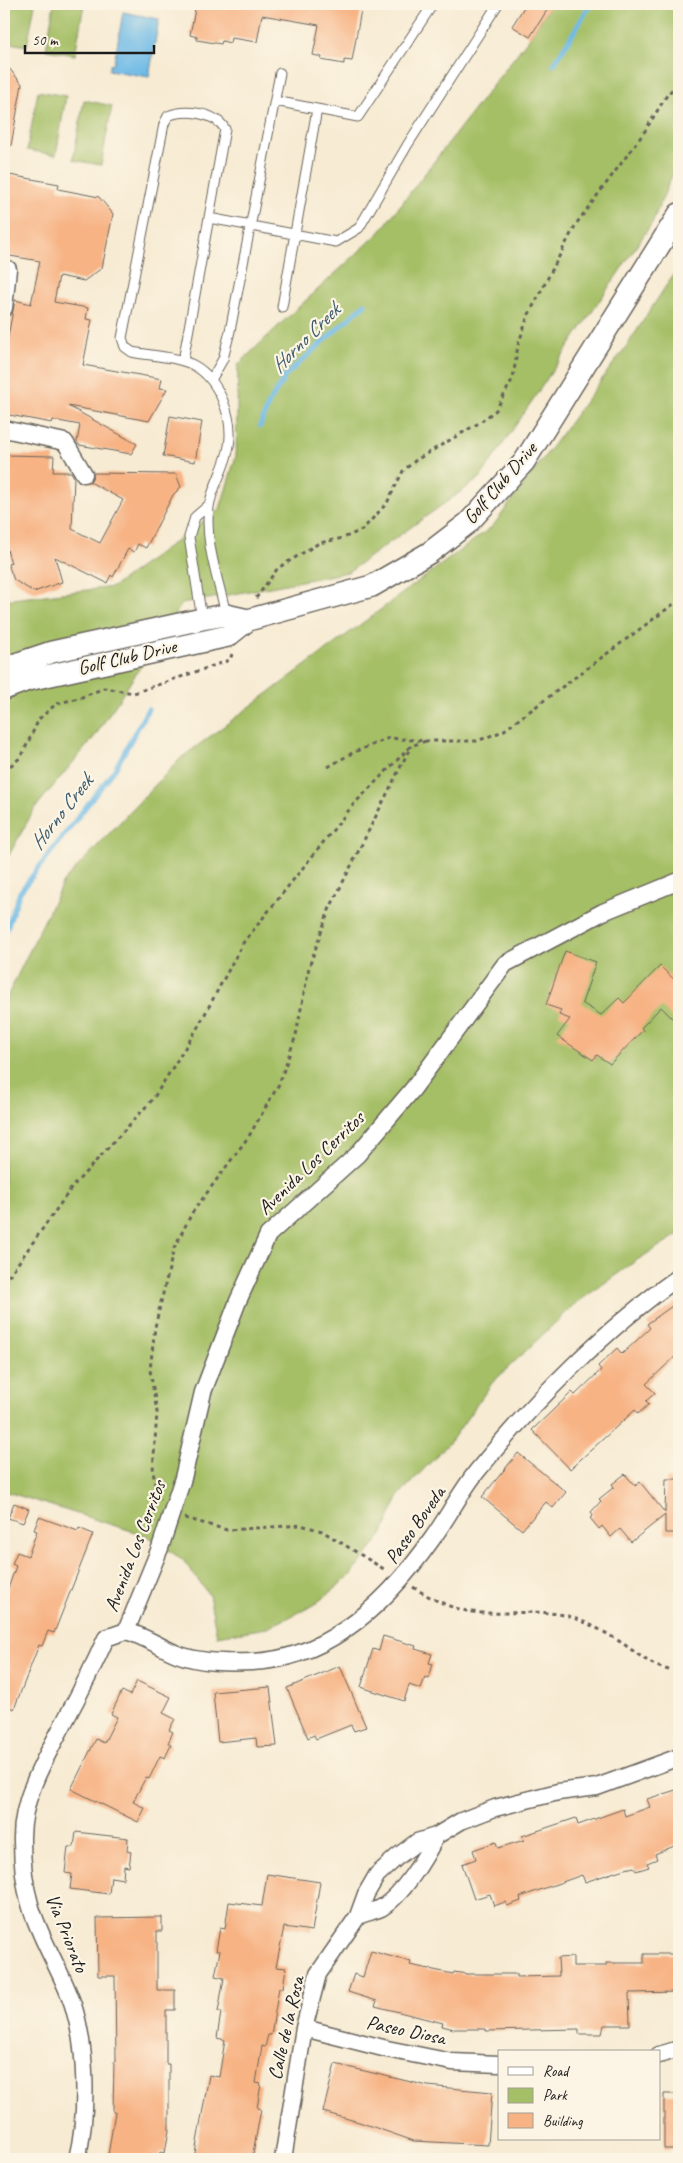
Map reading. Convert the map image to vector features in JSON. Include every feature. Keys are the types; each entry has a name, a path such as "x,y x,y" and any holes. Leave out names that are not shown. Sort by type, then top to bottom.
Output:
{"street":[{"name":"Golf Club Drive","path":"4,668 52,652 204,630 229,634 248,620 372,586 429,553 468,523 524,462 679,214"},
{"path":"4,308 8,269"},
{"path":"4,429 65,442 84,474"},
{"name":"Golf Club Drive","path":"4,689 28,680 204,630"},
{"name":"Avenida Los Cerritos","path":"126,1631 160,1548 181,1486 203,1392 238,1301 268,1235 357,1155 413,1089 506,964 603,912 679,881"},
{"name":"Paseo Boveda","path":"126,1631 137,1634 180,1655 214,1662 263,1661 290,1656 320,1645 347,1628 378,1604 402,1580 433,1539 477,1471 536,1405 601,1340 679,1277"},
{"name":"Via Priorato","path":"77,2159 80,2145 84,2080 82,2049 73,2006 30,1905 24,1872 21,1838 28,1802 41,1768 106,1638 126,1631"},
{"name":"Calle de la Rosa","path":"283,2159 304,2028 318,1974 358,1916 366,1894 377,1875 417,1842 436,1836 460,1821 495,1808 534,1797 597,1787 679,1757"},
{"name":"Calle de la Rosa","path":"358,1916 381,1907 399,1892 428,1853 436,1836"},
{"name":"Paseo Diosa","path":"304,2028 387,2049 452,2062 498,2064"},
{"path":"660,2055 679,2049"}],"lane":[{"path":"275,101 358,117 433,4"},
{"path":"209,218 336,242 359,228 408,144 498,4"},
{"path":"211,380 223,359 280,73"},
{"path":"282,306 317,109"},
{"path":"183,361 225,129 220,121 212,116 177,112 168,116 164,124 122,338 126,347 132,352 183,361 196,367 211,380 226,409 230,437 222,472 209,505 208,530 229,634"},
{"path":"204,630 189,537 195,517 209,505"}],"path":[{"path":"248,620 257,596 278,568 319,543 342,538 362,530 387,504 403,472 416,460 479,423 496,410 513,378 518,345 528,316 576,224 643,134 667,95 679,82"},
{"path":"328,767 354,752 389,738 426,741 477,741 503,731 679,600"},
{"path":"4,771 22,757 38,719 56,704 82,697 104,688 134,693 230,660 229,634"},
{"path":"4,1283 73,1186 153,1099 198,1027 244,943 353,805 411,746 426,741"},
{"path":"402,1580 452,1608 474,1612 540,1612 566,1616 605,1632 656,1666 679,1671"}],"green space":[{"path":"5,4 35,4 27,46 4,42"},
{"path":"54,4 84,4 75,55 46,50"},
{"path":"551,4 679,4 679,159 652,223 480,478 348,572 182,604 95,736 35,808 4,864 4,600 113,587 220,509 236,456 238,365 379,233 530,37"},
{"path":"38,91 66,96 56,155 27,150"},
{"path":"84,100 112,106 101,165 73,160"},
{"path":"679,266 679,1234 637,1260 575,1304 492,1383 451,1441 400,1494 382,1535 350,1576 314,1605 267,1628 217,1636 209,1595 183,1560 148,1536 4,1491 4,1003 63,882 181,758 493,526 628,344"}],"water":[{"path":"123,12 159,19 149,77 109,70 110,65 114,63"}],"building":[{"path":"196,4 362,4 352,61 344,60 344,64 321,60 322,57 313,55 319,25 262,15 257,42 231,38 230,43 222,41 221,44 197,40 197,37 190,35"},
{"path":"526,4 551,4 530,37 512,26"},
{"path":"4,62 22,84 11,146 4,145"},
{"path":"4,174 59,184 58,189 99,197 113,214 102,268 84,281 59,276 54,302 88,308 86,319 92,320 83,365 162,379 160,388 167,389 149,421 68,406 137,444 131,454 79,445 77,442 80,425 53,420 52,423 4,414 4,357 15,300 31,304 40,261 4,255"},
{"path":"170,416 202,422 195,462 163,456"},
{"path":"4,455 54,456 53,472 71,472 74,477 72,529 100,543 123,500 90,482 94,473 176,474 181,487 173,495 146,548 138,544 134,552 128,549 113,577 111,575 107,583 55,557 62,582 34,592 14,580 8,564 11,563 4,540"},
{"path":"565,951 596,962 582,1003 601,1015 619,998 624,1003 660,966 679,984 679,1025 661,1007 641,1028 643,1030 610,1064 597,1055 593,1060 557,1036 570,1019 559,1015 561,1010 546,1005"},
{"path":"679,1301 679,1353 646,1384 655,1393 646,1401 649,1404 638,1414 635,1410 570,1469 532,1430 572,1392 575,1395 601,1370 598,1366 617,1348 622,1354 650,1328 647,1324"},
{"path":"518,1453 566,1492 553,1508 546,1502 522,1530 482,1497"},
{"path":"625,1474 635,1486 640,1482 665,1513 666,1479 679,1479 679,1533 665,1533 665,1515 631,1542 620,1529 611,1537 602,1526 599,1529 590,1518 593,1516 591,1512 601,1501 599,1499 614,1487 612,1484"},
{"path":"14,1503 29,1509 23,1523 8,1518"},
{"path":"39,1517 78,1531 79,1528 93,1534 54,1633 48,1631 42,1646 39,1645 14,1709 4,1705 4,1600 16,1566 12,1564 17,1552 28,1556 37,1531 34,1530"},
{"path":"383,1636 416,1646 415,1649 432,1654 429,1663 433,1664 429,1678 425,1677 421,1689 409,1685 404,1701 361,1687 373,1649 379,1651"},
{"path":"340,1666 366,1727 354,1731 351,1725 316,1739 314,1735 308,1738 287,1688"},
{"path":"137,1681 171,1697 163,1713 175,1719 169,1730 173,1732 168,1743 171,1745 165,1758 160,1756 149,1779 146,1777 133,1802 145,1808 138,1822 71,1789 96,1739 104,1743 117,1717 111,1714 122,1691 130,1695"},
{"path":"270,1687 277,1746 257,1747 256,1738 218,1742 213,1692"},
{"path":"679,1789 679,1844 655,1854 657,1859 647,1863 649,1867 636,1871 634,1867 621,1870 585,1882 582,1875 520,1897 521,1901 507,1906 505,1902 494,1906 490,1894 474,1899 462,1864 476,1859 473,1850 496,1842 498,1848 524,1840 522,1836 576,1818 578,1825 623,1809 625,1816 650,1807 647,1799"},
{"path":"76,1832 128,1838 127,1851 131,1852 129,1867 124,1866 123,1879 111,1877 109,1894 70,1889 72,1874 65,1873 68,1847 74,1847"},
{"path":"267,1874 320,1882 312,1931 284,1927 276,1967 286,1968 283,1988 279,1988 271,2035 268,2035 265,2047 262,2046 256,2083 261,2084 257,2108 261,2109 252,2159 194,2159 209,2075 219,2077 225,2040 217,2038 221,2012 218,2012 224,1978 215,1976 220,1951 216,1951 220,1928 225,1929 229,1902 262,1906"},
{"path":"162,1917 162,1931 157,1931 157,1990 175,1990 175,2010 166,2010 166,2064 169,2064 169,2130 165,2153 160,2152 158,2159 112,2159 108,2155 115,2112 113,2112 114,2062 116,2062 115,1976 98,1976 97,1918"},
{"path":"371,1951 411,1962 410,1965 453,1974 454,1972 467,1974 517,1974 517,1977 559,1976 558,1958 573,1957 573,1966 606,1966 606,1963 644,1963 644,1954 679,1954 679,1992 629,1993 630,2025 604,2025 602,2034 579,2034 579,2029 486,2031 486,2029 454,2029 442,2026 443,2023 375,2006 377,2001 348,1992 354,1974 363,1977"},
{"path":"335,2064 428,2086 492,2092 488,2145 414,2141 323,2112"},
{"path":"664,2094 679,2094 679,2149 664,2149"}],"waterway":[{"name":"Horno Creek","path":"554,64 591,4"},
{"name":"Horno Creek","path":"260,426 269,403 286,375 365,304"},
{"name":"Horno Creek","path":"4,936 20,892 115,769 148,709"}]}
